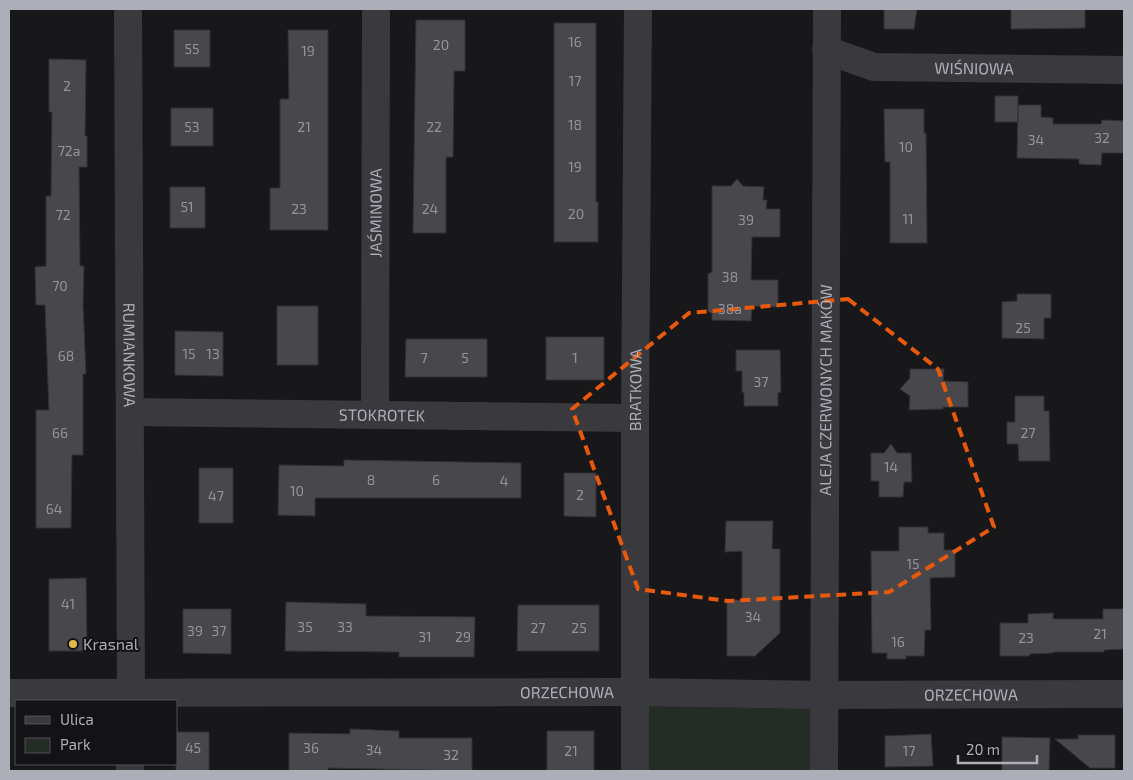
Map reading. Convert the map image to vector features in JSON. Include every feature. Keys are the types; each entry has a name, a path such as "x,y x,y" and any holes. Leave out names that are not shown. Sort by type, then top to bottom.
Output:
{"street":[{"name":"RUMIANKOWA","path":"128,9 131,697"},
{"name":"JAŚMINOWA","path":"374,415 376,9"},
{"name":"BRATKOWA","path":"635,771 638,9"},
{"name":"ALEJA CZERWONYCH MAKÓW","path":"824,771 827,9"},
{"name":"WIŚNIOWA","path":"826,50 874,67 1124,70"},
{"name":"STOKROTEK","path":"130,412 635,418"},
{"name":"ORZECHOWA","path":"9,693 131,697 635,692 825,695 1124,694"}],"highlighted area":[{"path":"848,299 938,369 994,527 889,592 728,601 638,589 572,409 689,313"}],"green space":[{"path":"635,693 824,696 823,771 636,771"}],"building":[{"path":"884,9 917,9 914,29 884,29"},
{"path":"1011,9 1085,9 1085,28 1011,29"},
{"path":"416,20 465,20 465,71 454,71 453,157 446,157 446,233 413,233"},
{"path":"554,23 596,23 596,202 598,202 598,242 554,242"},
{"path":"174,30 210,30 210,67 174,67"},
{"path":"288,30 328,30 328,230 270,230 270,188 280,188 280,99 289,99"},
{"path":"49,59 86,60 85,136 87,136 87,167 79,167 80,266 84,266 83,305 86,374 83,374 83,455 72,455 71,528 36,528 36,410 49,410 45,305 36,305 35,267 46,266 46,196 51,196 52,112 49,112"},
{"path":"995,96 1018,96 1018,122 995,122"},
{"path":"1018,105 1041,105 1041,117 1053,118 1053,124 1101,124 1102,120 1124,121 1124,153 1102,153 1101,165 1079,164 1079,159 1017,158"},
{"path":"171,108 213,108 213,146 171,146"},
{"path":"884,109 924,109 927,243 890,243 890,162 885,162"},
{"path":"737,179 743,186 764,187 763,200 767,200 766,209 780,209 780,237 752,237 751,280 778,280 778,307 752,306 751,321 712,320 712,314 708,311 708,274 712,272 712,186 731,186"},
{"path":"170,187 205,187 205,228 170,228"},
{"path":"1017,294 1051,294 1051,318 1044,318 1044,339 1002,338 1002,302 1017,301"},
{"path":"277,306 318,306 318,365 277,365"},
{"path":"175,331 223,332 223,376 175,375"},
{"path":"546,337 604,337 604,380 546,380"},
{"path":"406,339 487,339 487,377 405,377"},
{"path":"736,350 780,350 781,392 778,393 778,406 744,406 742,371 736,371"},
{"path":"910,369 944,369 943,381 968,382 968,407 909,410 910,396 900,389 910,378"},
{"path":"1015,396 1044,396 1044,411 1049,411 1050,461 1019,461 1018,444 1007,444 1007,422 1015,422"},
{"path":"891,444 897,453 911,453 912,482 904,482 903,497 879,497 879,481 871,481 871,453 884,453"},
{"path":"344,460 521,463 521,498 315,498 315,516 278,515 279,465 344,466"},
{"path":"199,468 233,468 233,523 199,523"},
{"path":"564,473 596,473 596,517 564,516"},
{"path":"726,521 773,521 772,549 780,549 780,633 755,656 727,656 727,600 742,600 742,551 725,552"},
{"path":"899,527 928,527 928,533 944,533 944,550 955,550 955,577 930,578 931,630 925,630 924,656 906,656 906,659 887,659 887,653 872,653 871,551 899,551"},
{"path":"86,578 87,651 49,651 49,579"},
{"path":"286,602 366,604 366,616 475,617 474,657 399,657 399,652 285,651"},
{"path":"518,605 599,605 599,651 517,651"},
{"path":"183,609 231,609 231,654 183,653"},
{"path":"1103,609 1124,609 1124,649 1104,650 1104,652 1053,652 1030,654 1029,656 1000,656 1000,623 1028,623 1028,614 1053,613 1053,619 1103,619"},
{"path":"350,729 399,731 399,738 472,738 472,771 328,768 328,771 289,771 289,733 350,734"},
{"path":"547,731 594,731 594,771 547,771"},
{"path":"178,732 209,732 209,771 176,771 176,765 178,765"},
{"path":"931,734 933,766 885,767 885,736"},
{"path":"1078,735 1115,735 1115,768 1090,768 1055,739 1078,739"},
{"path":"1002,737 1050,738 1049,771 1002,771"}],"place":[{"name":"Krasnal","path":"73,644"}]}
